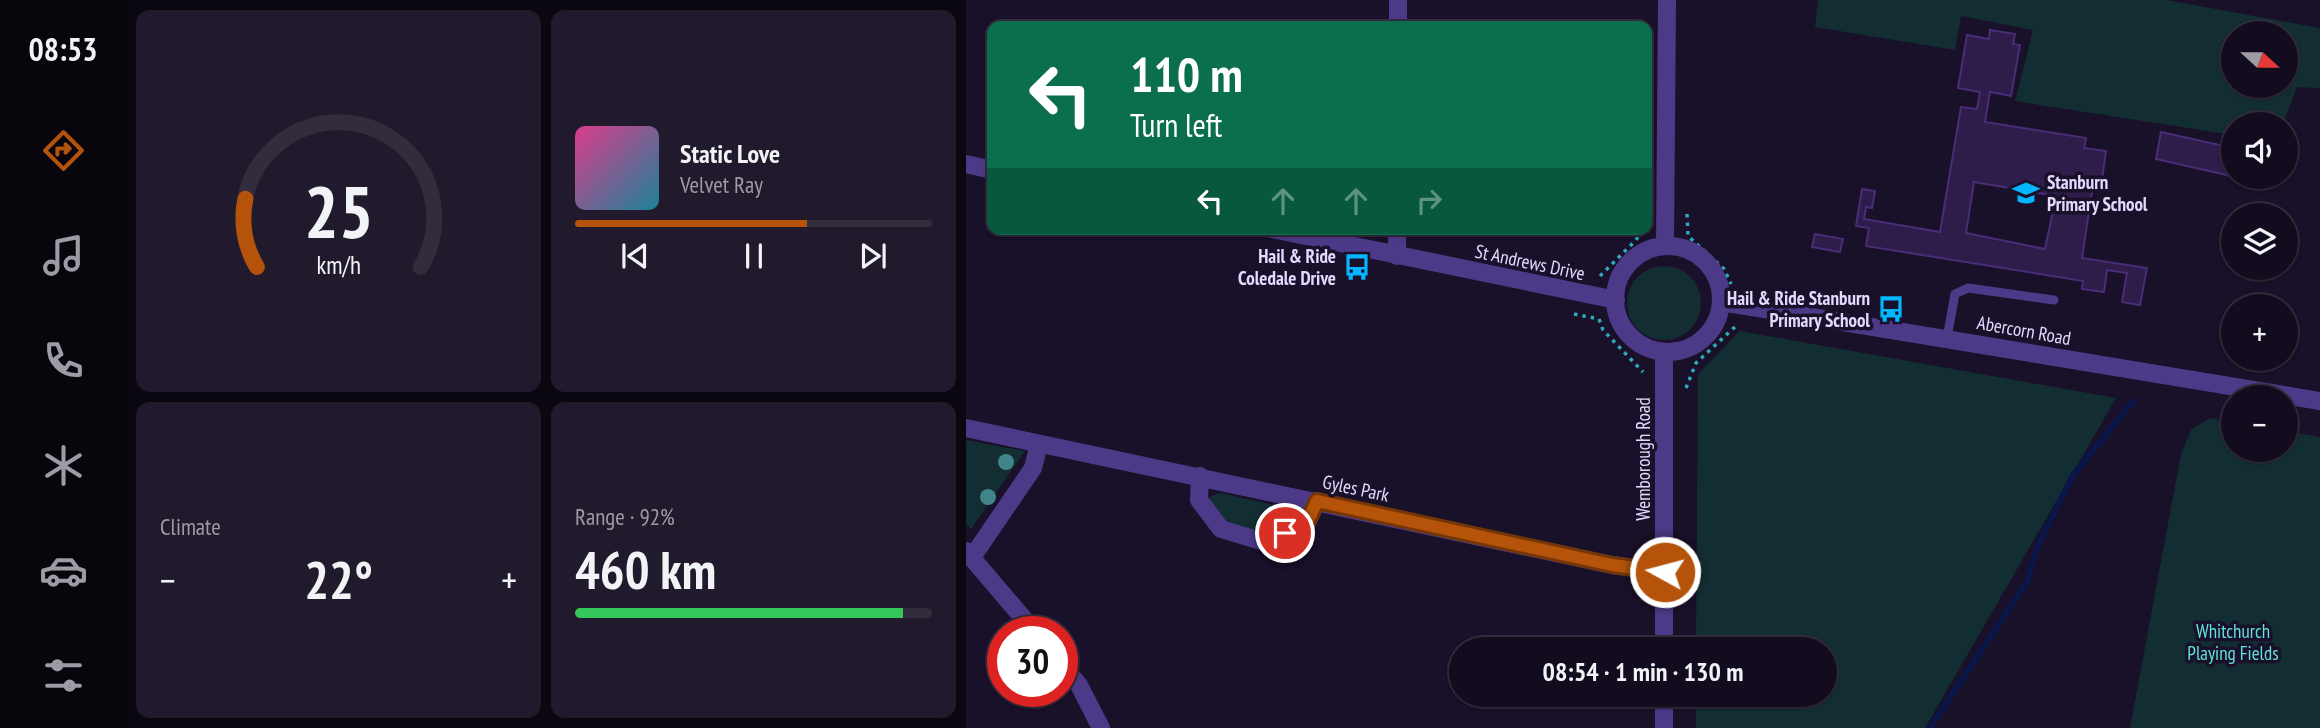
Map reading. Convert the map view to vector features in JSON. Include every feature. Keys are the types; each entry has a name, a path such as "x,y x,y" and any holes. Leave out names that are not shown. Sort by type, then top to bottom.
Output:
{"street":[{"path":"1398,0 1398,21"},
{"path":"1665,246 1667,0"},
{"path":"966,164 987,169"},
{"name":"St Andrews Drive","path":"1300,235 1616,300"},
{"path":"1397,235 1397,256"},
{"path":"1665,246 1687,249 1701,258 1713,270 1721,302 1709,333 1689,348 1664,353 1647,349 1632,339 1621,326 1615,309 1616,300 1619,276 1628,263 1641,253 1665,246"},
{"name":"Abercorn Road","path":"1721,302 2320,401"},
{"name":"Wemborough Road","path":"1664,353 1664,637"},
{"name":"Gyles Park","path":"966,428 1612,565 1665,572"},
{"path":"1021,616 969,554 1033,468 1040,444"},
{"path":"1200,476 1199,500 1221,529 1264,542 1306,525 1317,501"},
{"path":"1078,684 1101,728"},
{"path":"1664,707 1664,728"}],"lane":[{"path":"1947,338 1955,294 1968,288 2054,300"}],"path":[{"path":"1686,214 1688,236 1724,269 1739,291"},
{"path":"1589,276 1598,278 1639,235"},
{"path":"1574,314 1599,319 1603,330 1627,358 1643,370 1644,379"},
{"path":"1686,388 1696,363 1740,323"}],"green space":[{"path":"1818,0 2167,0 2282,21 2221,21 2221,98 2293,98 2288,112 2221,112 2221,133 2015,101 2033,30 1961,16 1955,50 1815,27"},
{"path":"2298,24 2320,28 2320,88 2298,87"},
{"path":"1657,266 1671,266 1685,272 1695,282 1701,303 1699,317 1685,334 1671,340 1657,340 1643,334 1633,324 1627,310 1627,296 1633,282 1643,272"},
{"path":"1740,331 2116,398 1925,728 1696,728 1696,707 1837,707 1837,637 1696,637 1698,374"},
{"name":"Whitchurch Playing Fields","path":"2210,418 2221,420 2221,462 2298,462 2298,433 2320,437 2320,728 2130,728 2181,454 2191,430"},
{"path":"966,440 1025,451 971,529 966,524"},
{"path":"1220,493 1293,509 1300,513 1298,522 1260,532 1238,529 1228,523 1209,502 1211,496"}],"building":[{"path":"1990,30 2015,34 2013,44 2020,45 2011,96 1990,92 1985,122 2086,138 2084,148 2106,151 2101,186 2093,185 2082,258 2147,268 2140,305 2122,302 2127,273 2107,270 2104,292 2082,289 2083,281 1866,246 1869,228 1856,226 1862,189 1875,191 1872,208 1866,207 1864,219 1940,232 1961,107 1977,109 1980,92 1958,88 1967,35 1989,39","holes":["1974,182 2056,196 2045,249 1966,233"]},
{"path":"2161,132 2221,145 2221,174 2156,159"},
{"path":"1815,234 1843,239 1840,252 1812,247"}],"waterway":[{"path":"1930,728 2027,582 2037,548 2072,477 2133,401"}],"place":[{"name":"Stanburn Primary School","path":"2026,193"},
{"name":"Hail & Ride Coledale Drive","path":"1357,267"},
{"name":"Hail & Ride Stanburn Primary School","path":"1891,309"}],"route":[{"path":"1285,533 1306,525 1317,501 1612,565 1665,572"}]}
